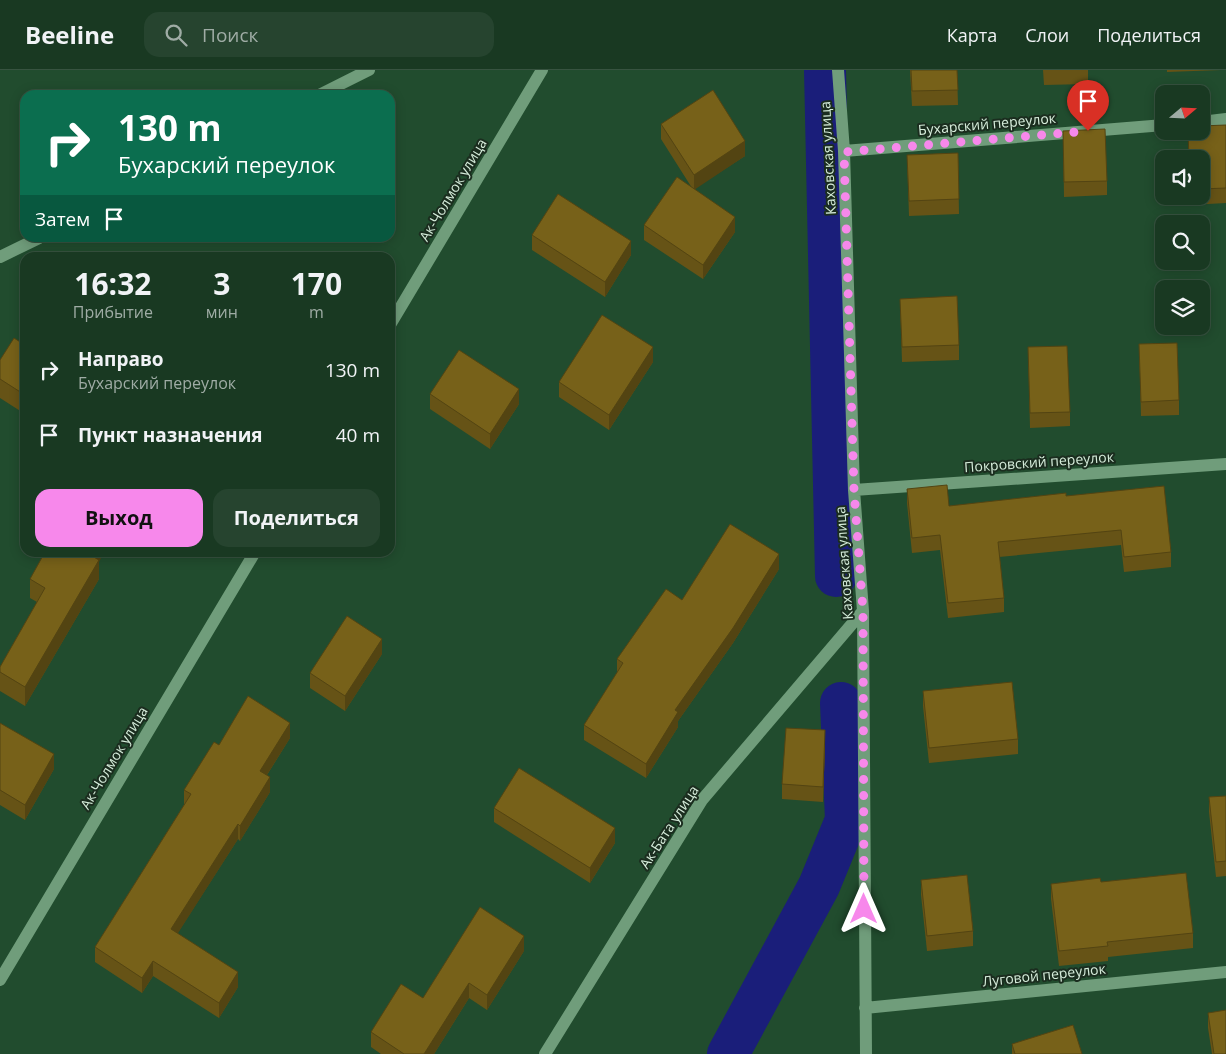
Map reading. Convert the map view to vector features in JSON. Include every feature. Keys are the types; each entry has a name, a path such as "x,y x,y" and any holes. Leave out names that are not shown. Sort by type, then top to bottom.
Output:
{"street":[{"path":"329,90 368,70"},
{"name":"Ак-Чолмок улица","path":"395,317 542,70"},
{"name":"Каховская улица","path":"838,70 844,152 854,490 863,611 866,1054"},
{"path":"1210,121 1226,119"},
{"name":"Бухарский переулок","path":"844,152 1155,126"},
{"path":"0,258 31,242"},
{"name":"Покровский переулок","path":"854,490 1226,464"},
{"name":"Ак-Чолмок улица","path":"0,980 251,557"},
{"name":"Ак-Бата улица","path":"544,1054 702,800 863,611"},
{"name":"Луговой переулок","path":"865,1008 1226,972"}],"building":[{"path":"911,70 957,70 958,90 912,91"},
{"path":"713,90 745,141 694,175 661,124"},
{"path":"1226,125 1226,188 1210,189 1210,150 1189,150 1188,140 1210,140 1210,126"},
{"path":"1105,129 1107,181 1064,182 1063,131"},
{"path":"958,153 959,199 909,201 907,155"},
{"path":"677,177 735,217 703,265 644,225"},
{"path":"558,194 631,241 605,282 532,235"},
{"path":"957,296 959,345 902,347 900,299"},
{"path":"602,315 653,347 609,415 559,382"},
{"path":"14,338 20,342 20,392 0,379 0,360"},
{"path":"1177,343 1179,400 1141,402 1139,344"},
{"path":"1067,346 1070,412 1030,413 1028,347"},
{"path":"459,350 519,389 490,434 430,394"},
{"path":"947,485 949,506 1066,493 1066,496 1164,486 1171,552 1124,557 1121,530 998,542 1004,598 948,603 940,535 912,538 907,489"},
{"path":"730,524 779,554 733,628 675,710 678,712 646,764 584,725 623,663 617,659 666,589 682,600"},
{"path":"42,557 94,557 99,560 25,687 0,672 0,667 45,588 30,579"},
{"path":"347,616 382,639 345,696 310,673"},
{"path":"1012,682 1018,739 929,748 923,691"},
{"path":"248,696 290,723 260,771 270,777 240,826 238,824 171,929 238,972 219,1003 153,961 142,978 95,947 191,794 184,790 214,742 219,745"},
{"path":"0,723 54,754 25,805 0,790"},
{"path":"786,728 825,730 823,787 782,784"},
{"path":"519,768 615,828 590,868 494,808"},
{"path":"1226,796 1226,861 1216,862 1209,797"},
{"path":"1186,873 1193,933 1107,942 1108,946 1059,951 1051,884 1100,878 1101,882"},
{"path":"967,875 973,931 927,936 921,880"},
{"path":"480,907 524,936 487,995 469,983 424,1054 404,1054 371,1032 401,984 423,998"},
{"path":"1226,1010 1226,1054 1214,1054 1208,1013"},
{"path":"1073,1025 1082,1054 1015,1054 1012,1044"}],"waterway":[{"path":"825,70 836,576"},
{"path":"728,1054 819,886 846,820 841,703"}],"route":[{"path":"864,909 863,611 854,490 844,152 1088,131"}]}
